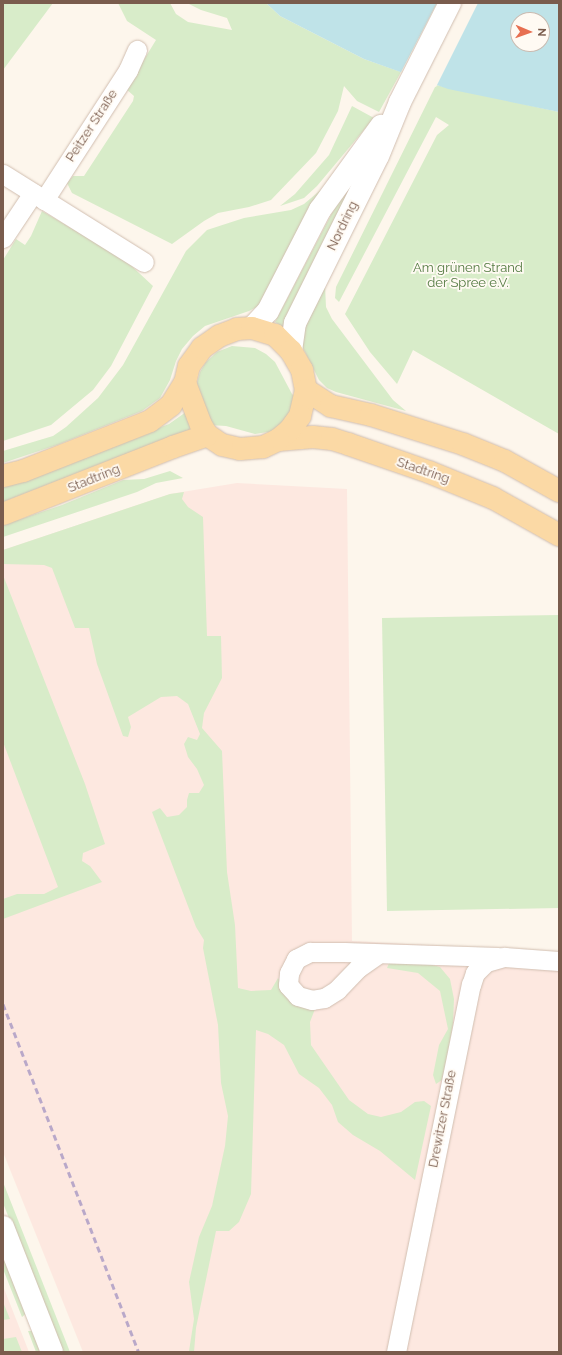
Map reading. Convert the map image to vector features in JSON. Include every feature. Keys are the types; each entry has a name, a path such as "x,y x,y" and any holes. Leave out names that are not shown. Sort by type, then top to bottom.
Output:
{"main road":[{"name":"Nordring","path":"291,351 295,323 378,156 400,102 450,3"},
{"name":"Nordring","path":"252,328 268,311 320,210 400,102"},
{"name":"Stadtring","path":"3,476 23,471 150,421 171,405 185,383 189,366 202,348 219,336 237,329 252,328 276,335 291,351 302,370 306,390 300,416 290,430 278,440 263,447 240,449 222,445 208,435 198,420 185,383"},
{"path":"306,390 331,406 370,415 470,447 505,461 559,491"},
{"name":"Stadtring","path":"3,514 173,447 208,435"},
{"name":"Stadtring","path":"278,440 313,437 332,439 348,444 429,472 493,498 559,535"},
{"path":"3,1227 52,1352"}],"street":[{"name":"Peitzer Straße","path":"3,238 39,197 128,70 137,50"},
{"path":"3,174 144,262"},
{"path":"378,954 504,957"},
{"name":"Drewitzer Straße","path":"396,1352 471,985 480,967 495,959 504,957 559,960"}],"shaded area":[{"path":"237,483 347,489 352,941 559,952 559,1352 83,1352 3,1152 3,550 170,494"},
{"path":"3,1286 29,1352 3,1352"}],"green space":[{"path":"3,3 53,3 3,70"},
{"path":"118,3 170,3 176,14 188,22 232,30 227,18 201,10 187,3 266,3 280,16 364,59 401,72 379,112 357,101 344,86 338,111 316,153 271,200 249,207 218,213 172,244 72,193 67,183 73,176 84,176 133,101 134,96 126,89 156,40 127,21"},
{"name":"Am grünen Strand der Spree e.V.","path":"436,85 559,112 559,434 413,350 397,384 370,352 345,314 437,135 449,125 436,117 339,302 335,298 336,287"},
{"path":"352,106 374,118 317,186 304,198 280,206 295,194 329,155"},
{"path":"357,174 285,329 275,322 332,213"},
{"path":"330,182 259,306 249,311 205,326 193,336 182,349 176,361 170,380 160,398 142,411 57,445 3,463 3,451 53,436 66,427 98,398 123,365 186,251 207,230 244,218 291,210 304,204"},
{"path":"42,211 124,259 153,286 111,366 93,390 51,425 3,441 3,260 16,239 25,245 31,236"},
{"path":"325,285 326,307 332,319 393,400 406,411 336,392 327,388 319,380 302,346 301,335"},
{"path":"232,346 255,348 266,354 275,362 292,394 298,400 296,409 274,431 255,434 226,426 209,425 198,396 197,383 200,372 206,362 217,352"},
{"path":"186,412 194,428 3,502 3,487 169,424"},
{"path":"170,471 183,478 156,483 137,492 3,537 3,525 62,505 123,480 144,479"},
{"path":"184,492 182,499 188,507 203,517 207,636 221,636 222,678 204,713 202,728 222,751 227,872 235,925 238,988 251,991 271,990 278,978 286,993 315,1009 310,1022 311,1045 349,1100 368,1114 381,1117 401,1112 415,1102 424,1101 431,1106 415,1180 380,1151 353,1135 338,1122 332,1105 319,1088 299,1074 284,1045 268,1034 256,1030 251,1194 239,1222 229,1231 216,1231 196,1328 194,1352 189,1351 194,1319 189,1282 199,1237 212,1206 225,1146 228,1116 221,1083 218,1025 203,948 204,940 196,927 152,812 160,808 167,817 179,815 187,807 189,793 199,793 204,785 197,769 188,757 184,744 188,737 197,740 200,734 188,704 177,696 161,697 128,717 131,727 128,737 123,736 97,664 89,628 75,628 52,568 44,565 3,564 3,550 170,494"},
{"path":"3,575 85,784 105,844 83,853 82,861 90,866 102,882 3,919 3,899 17,894 44,894 58,887 3,742"},
{"path":"559,615 559,908 387,911 382,618"},
{"path":"421,962 440,967 450,979 454,999 453,1024 448,1053 442,1080 436,1084 433,1075 439,1045 448,1029 440,991 418,973 387,968 389,963"},
{"path":"3,1182 70,1352 62,1352 3,1203"},
{"path":"3,1248 28,1312 22,1317 3,1269"},
{"path":"3,1302 10,1319 3,1320"},
{"path":"28,1331 36,1331 44,1352 36,1352"},
{"path":"16,1337 22,1352 3,1352 3,1339"}],"water":[{"path":"266,3 559,3 559,112 448,89 364,59 280,16"}],"pier":[{"path":"437,3 478,3 436,87 400,74"}],"railway":[{"path":"3,1004 139,1352"}]}
